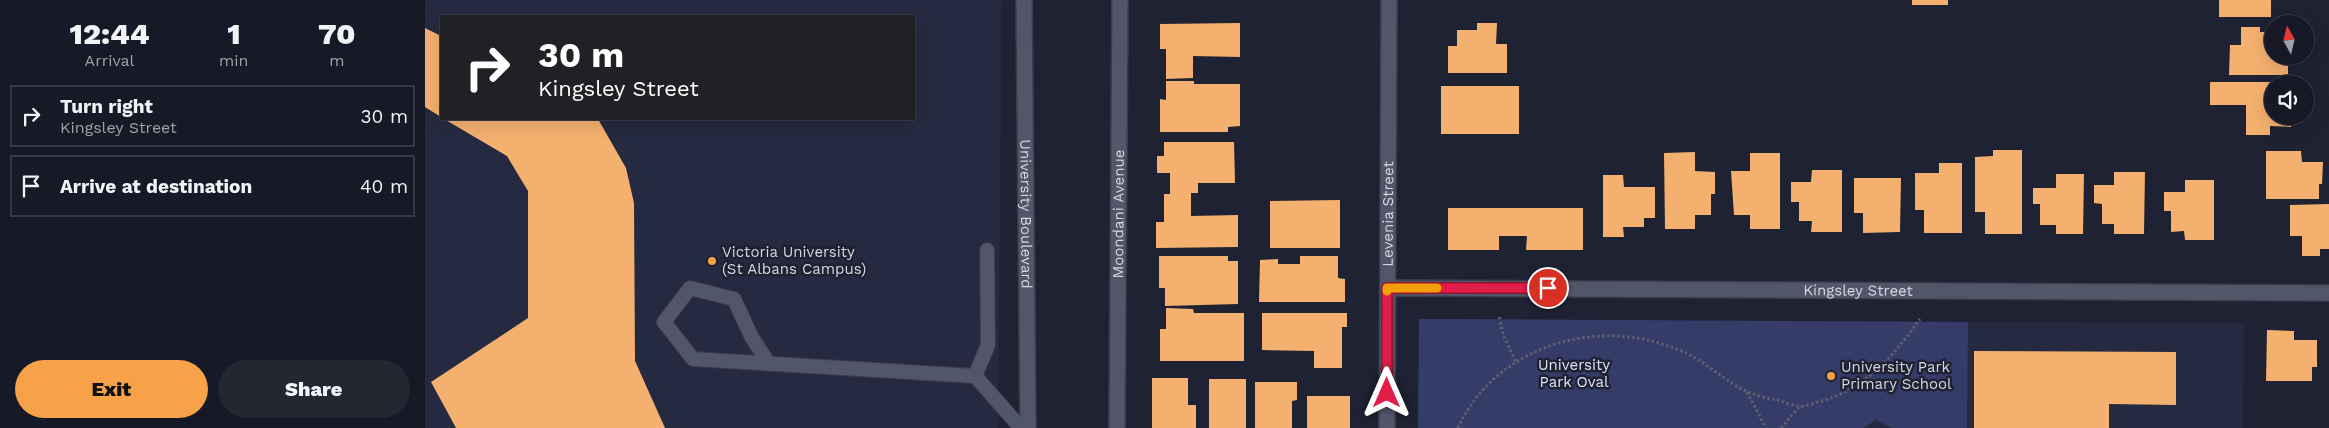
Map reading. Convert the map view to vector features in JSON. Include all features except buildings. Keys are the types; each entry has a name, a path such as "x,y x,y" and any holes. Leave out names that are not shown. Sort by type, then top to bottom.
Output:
{"street":[{"name":"University Boulevard","path":"1024,0 1028,428"},
{"name":"Moondani Avenue","path":"1117,428 1119,0"},
{"name":"Levenia Street","path":"1387,428 1389,0"},
{"name":"Kingsley Street","path":"1387,288 2329,293"}],"lane":[{"path":"975,376 988,345 987,250"},
{"path":"769,364 751,336 735,299 690,288 664,322 693,359 769,364 975,376 1021,428"}],"path":[{"path":"1499,317 1504,337 1515,362"},
{"path":"1458,428 1465,413 1485,387 1515,362 1546,347 1578,338 1606,335 1643,339 1682,351 1747,392 1799,406 1834,398 1856,387 1878,370 1899,348 1920,319"},
{"path":"1747,392 1766,428"},
{"path":"1781,428 1799,406"}],"shaded area":[{"name":"Victoria University (St Albans Campus)","path":"425,0 1002,0 998,428 425,428"},
{"name":"University Park Oval","path":"1419,319 2244,323 2243,428 1418,428"}],"green space":[{"name":"University Park Oval","path":"1419,319 1968,322 1967,428 1892,428 1876,420 1863,428 1418,428"}],"slow traffic":[{"path":"1387,291 1387,288 1437,288"}],"place":[{"name":"Victoria University (St Albans Campus)","path":"712,261"},
{"name":"University Park Primary School","path":"1831,376"}],"route":[{"path":"1387,393 1387,288 1548,288"}]}
